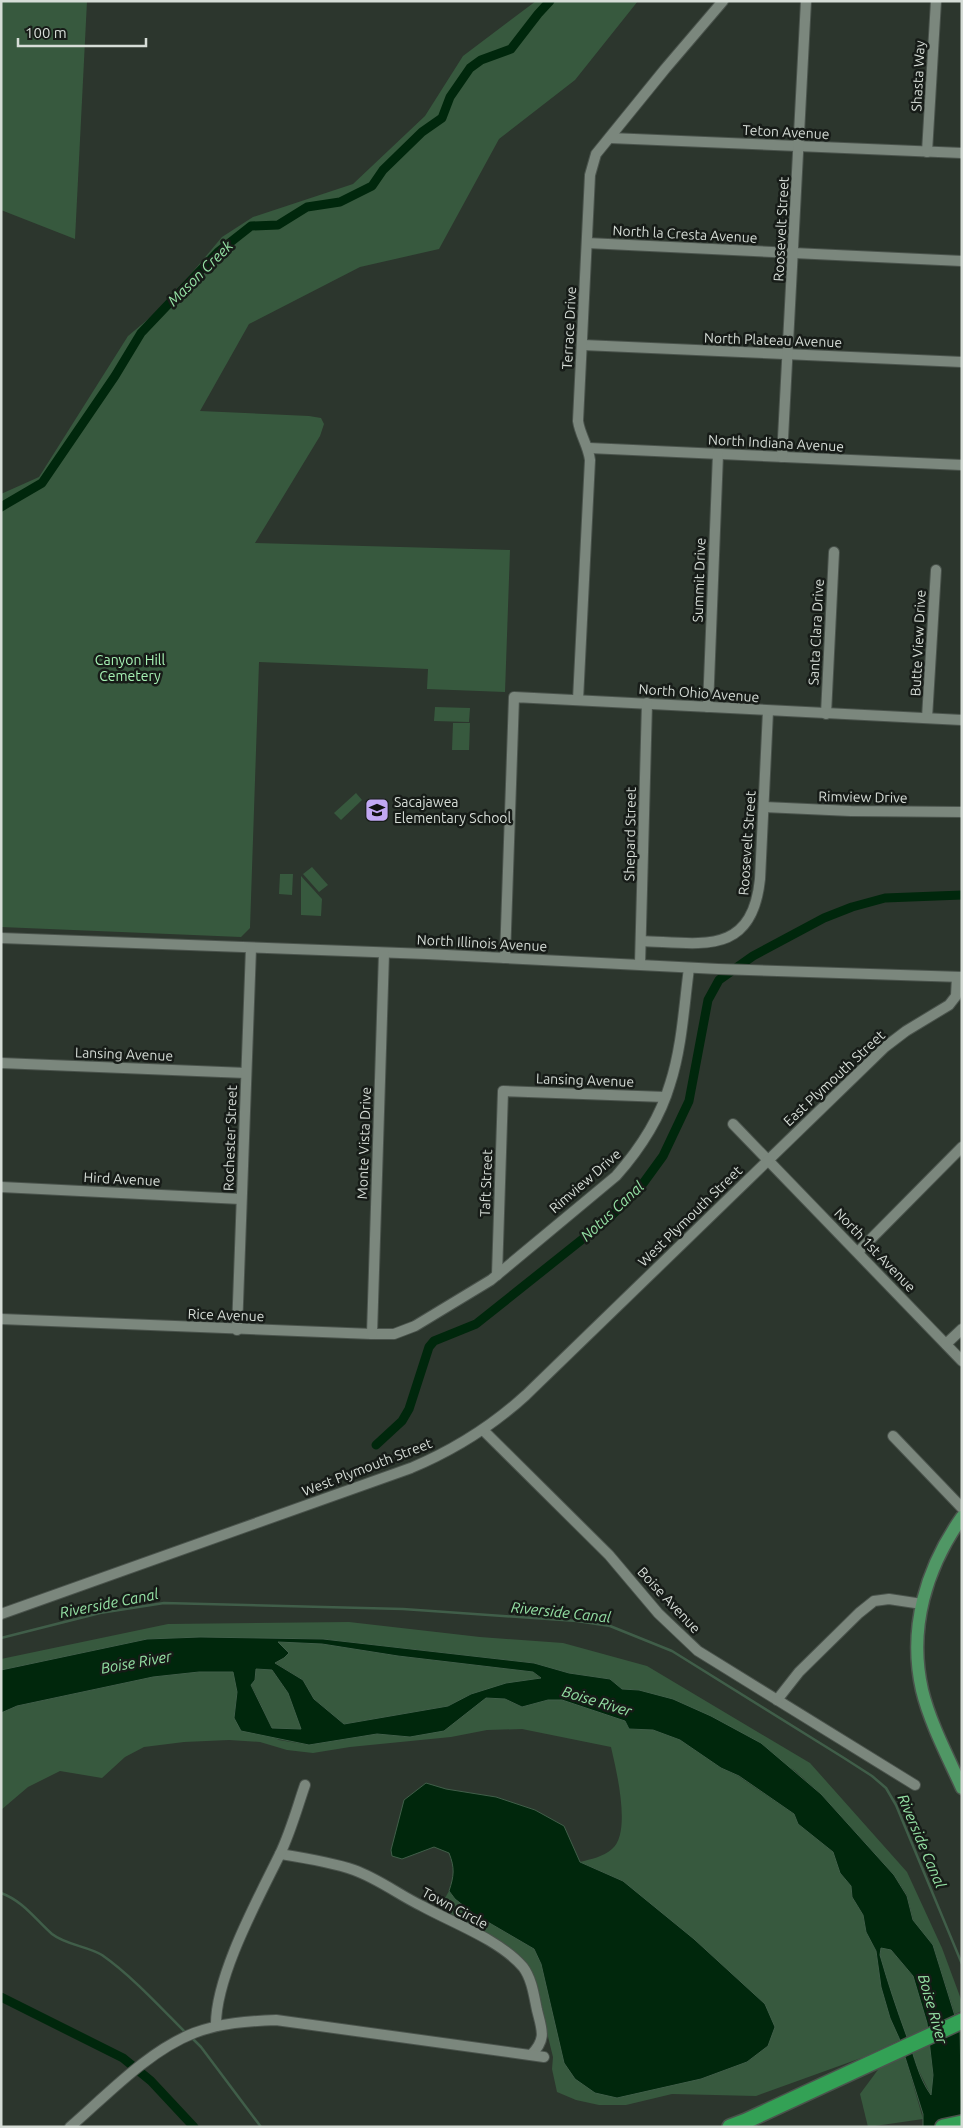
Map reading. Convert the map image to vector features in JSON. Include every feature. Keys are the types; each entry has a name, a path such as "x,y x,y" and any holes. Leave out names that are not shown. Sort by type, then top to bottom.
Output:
{"highway":[{"path":"730,2127 962,2021"},
{"path":"943,2127 962,2123"}],"main road":[{"path":"962,1518 948,1537 937,1558 922,1604 917,1634 922,1690 962,1788"}],"street":[{"name":"Terrace Drive","path":"578,700 590,469 589,448 579,431 578,421 590,174 596,154 723,1"},
{"name":"Roosevelt Street","path":"782,457 806,1"},
{"name":"Shasta Way","path":"927,152 936,1"},
{"name":"Teton Avenue","path":"610,138 962,153"},
{"name":"North la Cresta Avenue","path":"587,243 962,260"},
{"name":"North Plateau Avenue","path":"583,345 962,362"},
{"name":"North Indiana Avenue","path":"589,448 962,465"},
{"name":"Summit Drive","path":"708,707 718,454"},
{"name":"Santa Clara Drive","path":"826,714 834,552"},
{"name":"Butte View Drive","path":"927,718 936,570"},
{"name":"North Ohio Avenue","path":"505,958 514,697 962,720"},
{"name":"Shepard Street","path":"640,964 647,704"},
{"name":"Roosevelt Street","path":"641,941 711,943 737,933 748,922 758,898 768,711"},
{"name":"Rimview Drive","path":"764,807 851,811 962,812"},
{"name":"North Illinois Avenue","path":"1,938 505,958 689,968 959,977"},
{"name":"Rochester Street","path":"236,1330 251,948"},
{"name":"Monte Vista Drive","path":"372,1334 384,953"},
{"name":"Rimview Drive","path":"443,1309 497,1275 616,1176 633,1158 661,1109 665,1097 677,1054 689,968"},
{"name":"East Plymouth Street","path":"768,1160 884,1047 949,1005 956,996 959,977"},
{"name":"Lansing Avenue","path":"1,1062 246,1073"},
{"name":"Lansing Avenue","path":"503,1091 665,1097"},
{"name":"Taft Street","path":"497,1275 503,1091"},
{"name":"North 1st Avenue","path":"733,1124 962,1361"},
{"path":"858,1252 962,1147"},
{"name":"West Plymouth Street","path":"1,1614 411,1468 458,1446 482,1430 526,1395 768,1160"},
{"name":"Hird Avenue","path":"1,1187 241,1199"},
{"name":"Rice Avenue","path":"1,1319 236,1330 394,1334 415,1326 443,1309"},
{"path":"946,1344 962,1329"},
{"name":"Boise Avenue","path":"482,1430 610,1556 676,1632 698,1651 915,1785"},
{"path":"893,1436 962,1508"},
{"path":"778,1700 799,1672 858,1614 874,1602 889,1599 922,1604"},
{"path":"216,2026 216,2011 220,1993 235,1951 290,1832 305,1785"},
{"name":"Town Circle","path":"280,1854 353,1870 369,1876 477,1934 513,1957 524,1968 531,1982 542,2029 542,2039 539,2047 531,2055"},
{"path":"70,2127 130,2075 165,2048 188,2036 233,2022 276,2020 544,2057"}],"green space":[{"path":"1,1 87,1 75,239 1,210"},
{"name":"Canyon Hill Cemetery","path":"536,1 638,1 575,80 499,139 439,249 360,267 249,324 200,411 309,416 321,418 324,424 320,436 255,543 510,550 505,692 427,689 428,669 259,662 250,928 241,937 1,927 1,494 39,477 128,336 165,305 222,237 253,217 353,184 425,116 463,56"},
{"path":"435,707 470,708 469,722 434,721"},
{"path":"453,723 470,723 469,750 452,750"},
{"path":"356,793 362,800 341,820 334,813"},
{"path":"312,867 328,885 319,892 303,874"},
{"path":"280,874 293,874 292,895 279,894"},
{"path":"301,876 322,899 321,916 301,915"},
{"path":"349,1622 480,1637 563,1643 647,1666 810,1763 907,1872 942,1948 962,2002 962,2011 955,2014 933,1945 914,1922 907,1895 894,1875 821,1794 794,1770 639,1690 622,1689 610,1679 569,1673 534,1663 323,1639 200,1637 147,1639 1,1670 1,1659 168,1624"},
{"path":"278,1642 322,1644 398,1656 533,1672 541,1679 471,1694 448,1706 344,1724 314,1699 303,1680 274,1662 284,1658 282,1648"},
{"path":"256,1669 272,1670 288,1693 302,1730 272,1728 251,1684 255,1680"},
{"path":"199,1672 234,1672 237,1692 234,1718 279,1740 309,1745 377,1734 410,1737 472,1707 486,1698 505,1699 522,1707 548,1700 562,1700 625,1721 629,1729 653,1730 680,1740 794,1814 798,1824 833,1852 840,1873 851,1886 852,1897 863,1915 866,1932 876,1951 881,1987 890,2018 900,2040 864,2057 756,2096 672,2094 626,2105 599,2105 576,2100 557,2092 552,2069 553,2057 535,1984 512,1951 440,1907 449,1891 455,1899 474,1914 534,1949 541,1964 701,2079 747,2062 768,2046 623,1881 580,1862 605,1854 618,1841 621,1829 621,1800 611,1747 522,1729 487,1730 451,1737 350,1747 313,1753 287,1750 260,1742 229,1740 184,1742 144,1747 125,1757 102,1778 60,1771 28,1787 1,1810 1,1713 17,1706 153,1677"},
{"path":"881,1947 891,1950 913,1976 927,2023 933,2075 931,2095 916,2065 888,1986 880,1955"},
{"path":"904,2053 923,2119 868,2127 860,2094 883,2063"}],"water":[{"name":"Boise River","path":"200,1637 323,1639 534,1663 569,1673 610,1679 622,1689 639,1690 673,1699 711,1716 761,1743 821,1794 894,1875 907,1896 913,1920 933,1945 960,2032 962,2127 923,2127 923,2114 881,1987 876,1951 866,1932 863,1915 852,1897 851,1886 840,1873 833,1852 798,1824 794,1814 739,1776 721,1768 680,1740 653,1730 629,1729 625,1721 562,1700 548,1700 522,1707 505,1699 486,1698 444,1731 410,1737 377,1734 309,1745 241,1731 234,1718 237,1692 233,1672 199,1672 153,1677 17,1706 1,1713 1,1670 147,1639","holes":["278,1642 322,1644 398,1656 533,1672 541,1678 506,1683 471,1694 448,1706 344,1724 314,1699 303,1680 275,1663 289,1653","256,1669 272,1670 288,1693 301,1729 272,1728 251,1685 255,1680","881,1948 891,1950 913,1976 927,2023 933,2075 931,2095 917,2067 880,1955"]},
{"path":"426,1783 446,1789 496,1797 535,1810 564,1826 580,1862 623,1881 694,1939 765,2004 775,2027 768,2046 747,2062 701,2079 617,2098 595,2093 575,2079 564,2063 541,1964 534,1949 474,1914 455,1899 449,1891 453,1872 449,1853 434,1847 402,1859 392,1856 391,1850 404,1800"}],"waterway":[{"name":"Mason Creek","path":"1,507 42,483 115,376 141,333 218,252 251,226 278,225 307,207 340,202 372,186 383,170 422,132 442,118 450,97 470,68 481,60 511,49 550,1"},
{"name":"Notus Canal","path":"376,1445 402,1421 409,1409 429,1347 434,1341 476,1324 609,1218 639,1189 663,1156 689,1101 708,1000 719,980 753,956 824,918 852,907 885,898 962,895"},
{"name":"Riverside Canal","path":"1,1638 100,1613 164,1603 403,1609 577,1621 610,1626 672,1651 844,1758 872,1776 886,1788 896,1805 962,1964"},
{"path":"1,1893 16,1901 58,1938 96,1952 113,1963 187,2034"},
{"path":"1,1997 123,2058 151,2081 194,2127"},
{"path":"191,2037 201,2047 261,2127"}],"place":[{"name":"Sacajawea Elementary School","path":"377,810"}]}
